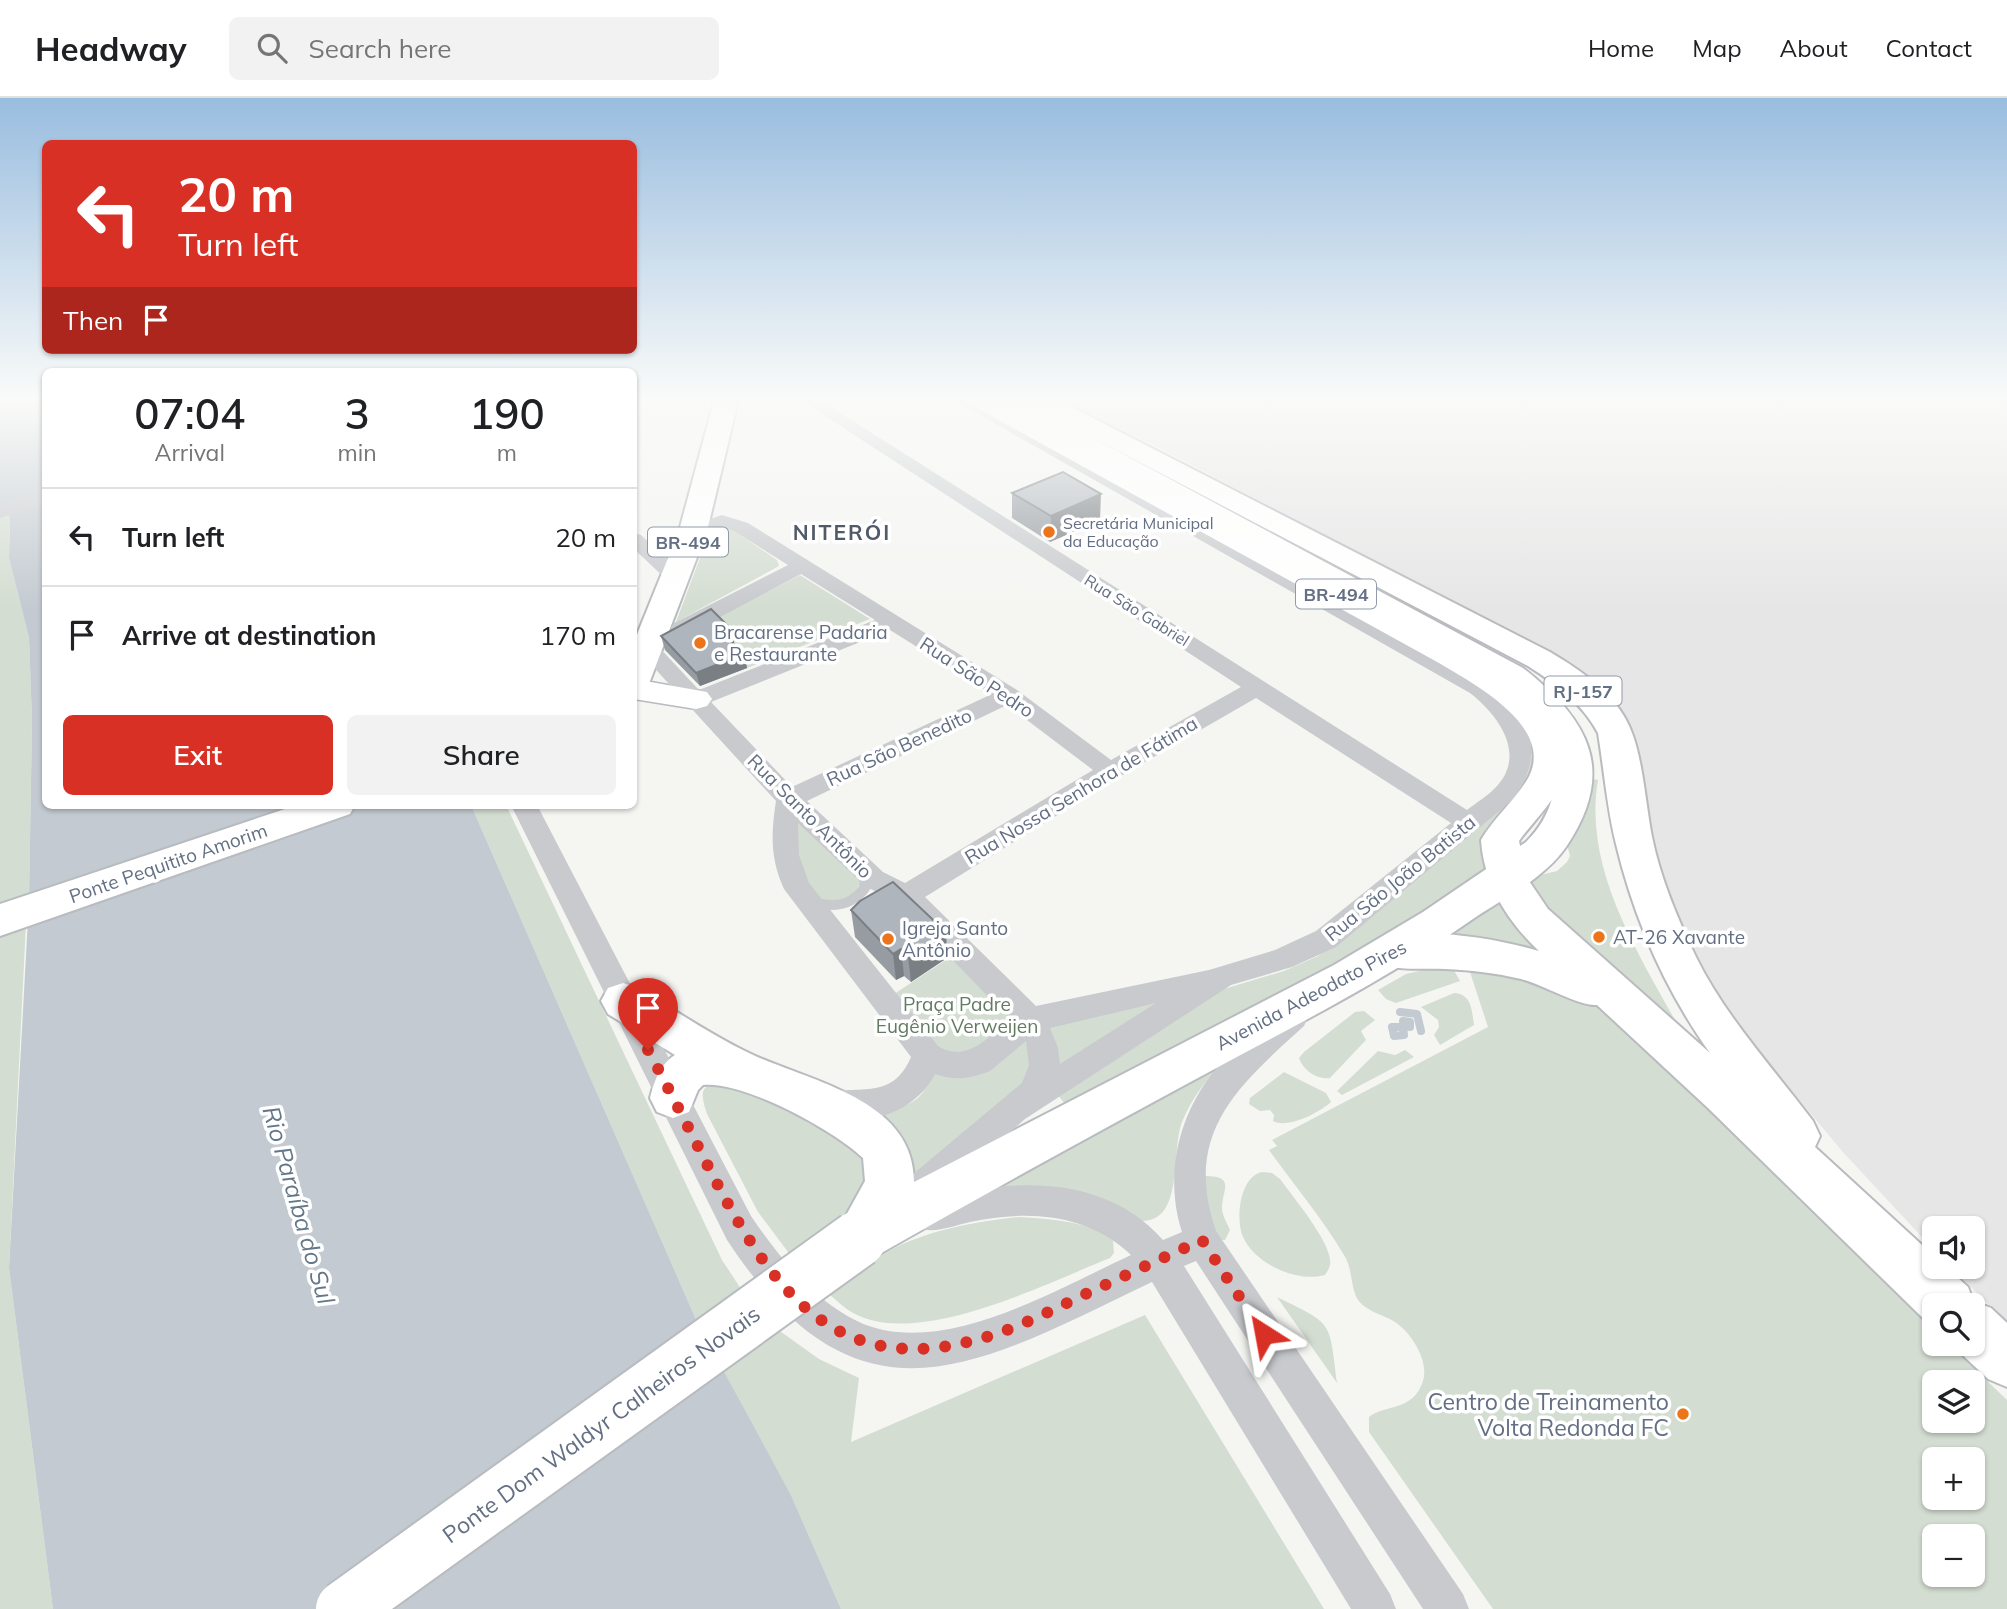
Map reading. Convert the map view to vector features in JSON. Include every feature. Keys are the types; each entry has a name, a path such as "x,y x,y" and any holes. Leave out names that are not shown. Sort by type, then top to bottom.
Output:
{"main road":[{"name":"BR-494","path":"637,671 692,531 709,468"},
{"name":"BR-494","path":"1104,468 1450,656 1516,698 1545,734 1550,762 1547,775 1500,840 1506,875 1549,841 1564,815 1576,771 1572,743 1566,729 1543,700 1494,664 1128,468"},
{"name":"RJ-157","path":"1168,468 1556,670 1586,693 1609,719 1619,744 1627,812 1634,841 1645,879 1677,963 1712,1021 1760,1089 1870,1232 1935,1293"},
{"path":"1291,557 1451,615"},
{"path":"637,689 696,699"},
{"name":"Ponte Pequitito Amorim","path":"1,919 325,809"},
{"name":"Avenida Adeodato Pires","path":"879,1228 1034,1142 1279,1013 1317,996 1395,952 1506,875"},
{"path":"1506,875 1527,914 1870,1232"},
{"path":"1395,952 1444,950 1515,961 1564,975 1632,1010"},
{"path":"624,1001 730,1065 862,1125 873,1134 887,1156 890,1171 879,1228"},
{"path":"673,1098 676,1083 693,1068 730,1065"},
{"name":"Ponte Dom Waldyr Calheiros Novais","path":"344,1609 879,1228"},
{"path":"1985,1339 2007,1360"}],"street":[{"name":"Rua São Gabriel","path":"913,468 1469,823"},
{"path":"1081,468 1093,474"},
{"path":"1069,483 1093,474"},
{"name":"Rua São João Batista","path":"927,1055 947,1066 969,1066 990,1054 1030,1020 1222,976 1296,954 1326,939 1514,783 1520,745 1516,727 1501,706 1478,688 1093,474"},
{"path":"0,511 42,497"},
{"path":"988,516 1011,507"},
{"name":"Rua São Pedro","path":"692,531 713,522 730,522 1009,695 1110,771"},
{"path":"637,542 675,577"},
{"path":"644,648 801,566"},
{"path":"696,699 890,622"},
{"name":"Rua Santo Antônio","path":"644,648 696,699 789,799 865,872 880,883 906,895 1030,1020 1041,1038 1047,1066 1041,1082 1020,1107 879,1228"},
{"name":"Rua Nossa Senhora de Fátima","path":"906,895 1110,771 1258,687"},
{"name":"Rua São Benedito","path":"789,799 1009,695"},
{"path":"789,799 784,829 785,859 798,889 927,1055 917,1081 899,1097 861,1105 818,1104"},
{"path":"526,809 739,1228 780,1284 817,1317 863,1343 891,1349 919,1350 979,1339 1025,1323 1202,1240"},
{"name":"Rua São João Batista","path":"1020,1107 1222,976"},
{"path":"1317,996 1238,1067 1213,1098 1202,1120 1194,1147 1189,1199 1202,1240 1447,1609"},
{"path":"879,1228 984,1201 1031,1200 1056,1203 1104,1216 1134,1234 1177,1289 1375,1609"}],"lane":[{"path":"809,902 833,906 853,900 865,888 865,872"}],"shaded area":[{"path":"1196,468 2007,468 2007,1323 1985,1301 1985,1293 1977,1293 1963,1279 1985,1279 1985,1216 1922,1216 1922,1237 1842,1151 1735,1023 1700,962 1652,857 1636,755 1535,646"}],"green space":[{"path":"1085,468 1092,468 1481,680 1516,706 1537,734 1542,750 1533,785 1484,848 1486,863 1494,880 1374,959 1295,1002 1071,1112 1058,1095 1214,992 1284,971 1318,956 1441,853 1494,813 1524,777 1532,756 1529,735 1507,705 1477,683"},
{"path":"7,515 10,518 9,558 29,638 32,721 29,900 0,910 0,517"},
{"path":"721,526 730,528 777,560 779,566 676,622 710,531"},
{"path":"800,575 870,619 747,668 725,646 712,620"},
{"path":"1589,778 1598,780 1595,815 1599,849 1620,916 1686,1040 1553,923 1524,879 1557,871 1567,862 1570,856 1566,840"},
{"path":"473,809 508,809 722,1260 743,1292 698,1324"},
{"path":"794,809 862,875 857,890 849,898 821,902 795,874"},
{"path":"1502,902 1573,972 1435,945"},
{"path":"26,923 9,1268 53,1609 0,1609 0,932"},
{"name":"Praça Padre Eugênio Verweijen","path":"958,952 1020,1019 953,1063 888,998"},
{"path":"1440,966 1452,967 1460,981 1396,1003 1386,999 1378,990 1406,974"},
{"path":"1469,969 1506,973 1581,997 1597,1006 1688,1089 1922,1318 1922,1356 1961,1356 1976,1370 1922,1370 1922,1433 1985,1433 1985,1379 2007,1400 2007,1609 1493,1609 1369,1432 1369,1417 1413,1398 1423,1381 1422,1358 1399,1325 1362,1305 1358,1300 1344,1255 1269,1150 1277,1146 1272,1140 1488,1027"},
{"path":"1191,990 1052,1082 1043,1023"},
{"path":"1454,993 1468,1000 1474,1025 1440,1045 1434,1035 1439,1027 1438,1020 1421,1007"},
{"path":"1364,1011 1375,1020 1361,1031 1366,1040 1330,1078 1316,1076 1307,1070 1299,1058 1304,1052 1355,1012"},
{"path":"1026,1037 1031,1046 1028,1079 902,1189 871,1112 904,1106 919,1097 930,1080 934,1067 955,1077 972,1077"},
{"path":"1405,1050 1414,1057 1342,1095 1337,1091 1378,1051 1395,1055"},
{"path":"1226,1058 1201,1088 1182,1122 1171,1196 1165,1209 1157,1217 1144,1221 990,1188"},
{"path":"1284,1072 1326,1093 1331,1102 1311,1115 1287,1123 1273,1121 1274,1115 1270,1110 1260,1111 1249,1104 1250,1098"},
{"path":"725,1080 846,1133 866,1159 859,1193 851,1206 831,1227 791,1256 758,1212 707,1114 703,1099 704,1090 711,1084"},
{"path":"1262,1172 1272,1173 1280,1179 1319,1233 1329,1256 1330,1265 1325,1275 1314,1277 1290,1274 1267,1263 1249,1247 1241,1229 1241,1199 1249,1181"},
{"path":"1205,1176 1221,1178 1224,1181 1222,1211 1230,1230 1225,1240 1219,1240 1205,1220"},
{"path":"1019,1217 1069,1222 1096,1229 1113,1241 1114,1253 1110,1258 1018,1296 946,1318 912,1323 880,1322 853,1313 828,1293 879,1256 902,1244 968,1224"},
{"path":"1277,1297 1309,1313 1325,1327 1330,1335 1337,1383"},
{"path":"1145,1315 1324,1609 841,1609 791,1495 722,1371 777,1329 819,1359 859,1378 851,1442"}],"water":[{"name":"Rio Paraíba do Sul","path":"0,468 42,468 42,809 473,809 698,1324 791,1495 841,1609 53,1609 9,1268 29,900 32,721 29,638 9,558 10,518 0,505"}],"building":[{"path":"1063,472 1101,494 1051,516 1012,493"},
{"path":"711,609 731,629 722,632 744,654 696,673 661,636"},
{"path":"893,882 946,932 908,956 901,949 893,954 851,910 860,901"}],"waterway":[{"path":"1400,1012 1417,1014 1421,1031"},
{"path":"1403,1021 1410,1022 1410,1027"},
{"path":"1392,1027 1403,1027 1404,1035 1394,1036 1392,1027"}],"place":[{"name":"Secretária Municipal da Educação","path":"1049,532"},
{"name":"Bracarense Padaria e Restaurante","path":"700,643"},
{"name":"AT-26 Xavante","path":"1599,937"},
{"name":"Igreja Santo Antônio","path":"888,939"},
{"name":"Centro de Treinamento Volta Redonda FC","path":"1683,1414"}],"district":[{"name":"NITERÓI","path":"842,532"}],"route":[{"path":"648,1050 739,1228 765,1266 799,1303 838,1331 863,1343 891,1349 919,1350 948,1347 979,1339 1025,1323 1202,1240 1264,1334"}]}
